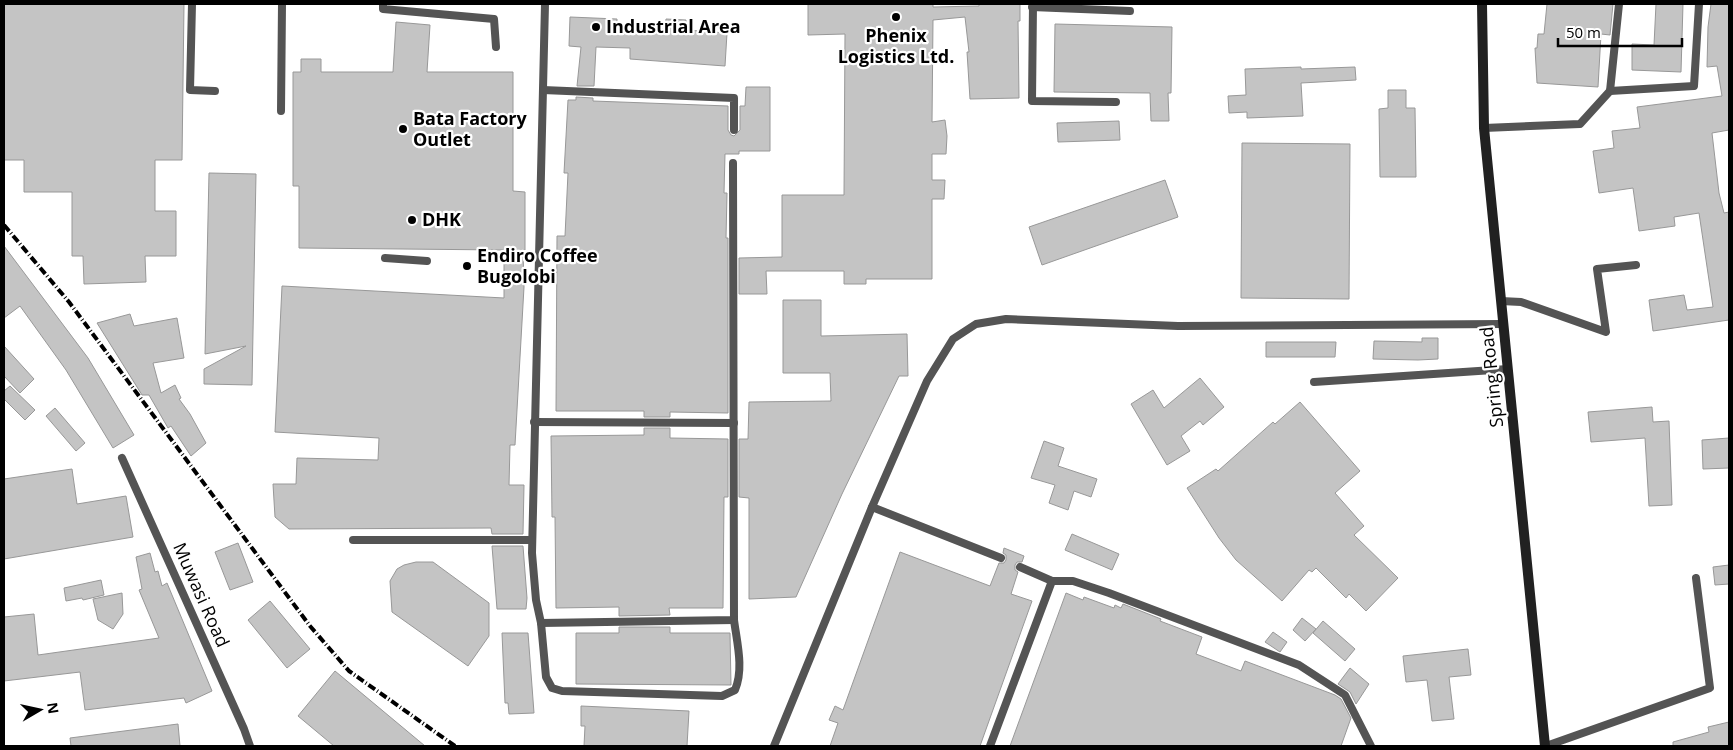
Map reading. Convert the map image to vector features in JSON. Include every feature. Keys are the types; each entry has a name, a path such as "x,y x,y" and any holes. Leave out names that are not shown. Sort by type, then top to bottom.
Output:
{"main road":[{"name":"Spring Road","path":"1482,4 1484,128 1545,746"}],"lane":[{"path":"192,4 190,90 214,91"},
{"path":"281,111 282,4"},
{"path":"383,4 383,9 494,19 496,47"},
{"path":"545,4 532,540 536,600 541,623 546,677 552,688 562,691 722,696 735,690 739,681 740,661 734,620 733,163"},
{"path":"1484,128 1580,124 1610,91 1619,4"},
{"path":"1610,91 1694,86 1699,4"},
{"path":"1116,102 1032,101 1032,6 1130,11"},
{"path":"543,90 734,98 734,130"},
{"path":"385,258 427,261"},
{"path":"1501,301 1520,302 1606,332 1597,269 1636,265"},
{"path":"774,746 872,507 927,380 953,339 976,324 1006,319 1178,326 1503,324"},
{"path":"1314,382 1508,369"},
{"path":"534,422 734,422"},
{"name":"Muwasi Road","path":"122,458 250,746"},
{"path":"872,507 1001,558"},
{"path":"353,540 532,540"},
{"path":"1020,567 1052,581 1073,581 1109,593 1299,665 1345,695 1371,746"},
{"path":"1545,746 1710,688 1696,578"},
{"path":"990,746 1052,581"},
{"path":"541,623 734,620"}],"building":[{"path":"4,4 184,4 182,160 155,160 155,211 176,211 176,256 145,256 146,282 84,284 83,256 72,256 72,192 24,192 24,160 4,160"},
{"path":"808,4 933,4 933,7 1020,4 1020,21 1018,21 1019,98 970,99 967,52 969,52 965,17 933,20 932,122 945,120 947,136 946,154 932,154 932,180 945,180 944,199 932,199 932,279 866,279 866,284 844,284 844,271 766,271 767,294 739,294 739,258 782,257 782,195 844,195 845,34 808,35"},
{"path":"1547,4 1613,4 1610,35 1601,34 1598,87 1537,83 1535,48 1537,48 1538,34 1544,34"},
{"path":"1656,4 1683,4 1681,72 1632,70 1632,44 1654,45"},
{"path":"1711,4 1729,4 1729,130 1712,133 1719,193 1724,213 1729,212 1729,320 1653,331 1649,300 1684,295 1687,310 1713,307 1699,213 1674,217 1675,226 1639,231 1633,188 1599,193 1593,151 1614,148 1612,131 1640,128 1637,107 1722,96 1717,66 1707,67 1708,27"},
{"path":"570,17 617,19 617,25 665,29 666,19 686,20 686,30 727,33 725,66 630,59 630,48 596,47 594,86 577,86 581,47 569,46"},
{"path":"396,22 430,25 427,72 513,72 513,191 525,192 525,250 523,250 524,287 515,445 510,445 509,485 524,485 523,534 492,534 491,528 289,529 275,517 273,484 296,484 297,458 378,460 379,438 275,432 282,286 504,298 504,250 299,248 299,186 293,186 293,72 301,72 301,59 321,59 321,72 393,72"},
{"path":"1055,24 1172,27 1171,93 1168,93 1169,121 1151,121 1150,93 1054,92"},
{"path":"1301,67 1301,69 1355,67 1356,80 1301,83 1303,116 1247,118 1247,112 1229,113 1228,96 1246,95 1245,69"},
{"path":"746,87 770,87 770,151 739,151 739,154 725,154 724,193 727,193 726,238 728,238 728,413 670,412 670,417 644,417 644,411 556,411 557,236 565,236 568,173 564,173 568,100 576,100 576,97 593,98 593,101 728,106 728,130 734,136 740,130 740,106 745,106"},
{"path":"1388,90 1406,90 1406,108 1415,108 1416,177 1380,177 1379,109 1388,108"},
{"path":"1119,121 1120,140 1058,142 1057,123"},
{"path":"1242,143 1350,144 1349,299 1241,298"},
{"path":"209,173 256,174 252,385 204,384 204,369 246,346 205,354"},
{"path":"1165,180 1178,217 1042,265 1029,227"},
{"path":"4,246 88,358 134,435 113,448 66,370 20,306 4,318"},
{"path":"783,300 821,300 821,336 907,334 908,376 899,376 842,494 796,597 749,599 749,498 739,497 739,439 748,439 749,402 831,401 830,373 783,373"},
{"path":"130,314 134,326 177,318 184,358 153,363 161,393 175,385 181,398 179,399 190,414 206,443 191,456 171,426 168,428 149,395 142,395 97,323"},
{"path":"1422,338 1438,338 1438,359 1373,359 1374,341 1422,342"},
{"path":"1266,342 1336,342 1335,357 1266,357"},
{"path":"4,346 34,379 20,393 4,376"},
{"path":"1200,378 1224,407 1203,425 1200,421 1181,436 1190,451 1167,465 1131,404 1153,390 1164,408"},
{"path":"10,386 35,410 25,420 4,399 4,391"},
{"path":"1300,402 1360,471 1335,493 1364,526 1354,535 1398,578 1366,611 1349,594 1346,598 1316,568 1312,572 1309,570 1282,601 1236,560 1219,538 1187,488 1216,469 1218,471 1273,422 1275,424"},
{"path":"1652,407 1653,422 1669,421 1672,505 1649,506 1645,438 1591,442 1588,412"},
{"path":"55,408 85,443 76,451 46,416"},
{"path":"644,428 670,428 670,438 728,439 728,497 724,497 723,608 669,608 670,615 619,616 619,607 556,608 555,517 552,517 551,436 644,435"},
{"path":"1729,438 1729,468 1703,469 1702,440"},
{"path":"1044,441 1064,448 1058,466 1097,479 1091,497 1074,491 1068,510 1049,503 1055,485 1031,478"},
{"path":"72,469 77,504 126,496 133,537 4,559 4,479"},
{"path":"1072,534 1119,554 1112,570 1065,550"},
{"path":"238,543 253,582 230,590 215,552"},
{"path":"492,546 523,546 527,598 526,609 497,609"},
{"path":"1004,548 1024,556 1022,562 1017,562 1015,565 1015,570 1018,572 1011,594 1032,601 980,746 830,746 838,723 829,720 835,706 843,710 900,552 990,586 999,563 1004,563 1006,560 1006,555 1003,553"},
{"path":"150,553 155,572 158,571 162,586 167,583 212,691 186,703 184,698 85,710 80,672 4,681 4,617 34,614 38,655 159,638 139,590 142,589 136,557"},
{"path":"416,562 433,562 489,603 489,636 468,666 392,612 390,581 397,569"},
{"path":"1729,565 1729,584 1715,585 1713,567"},
{"path":"101,580 104,595 83,600 82,598 66,601 64,588"},
{"path":"122,593 123,614 113,629 98,620 93,599"},
{"path":"1066,593 1083,600 1084,597 1114,608 1115,605 1121,608 1123,604 1202,637 1196,654 1241,671 1245,661 1335,695 1341,699 1351,718 1341,746 1010,746"},
{"path":"270,601 310,649 287,668 248,620"},
{"path":"1302,618 1316,629 1305,641 1293,630"},
{"path":"1323,621 1355,649 1345,661 1313,633"},
{"path":"619,627 670,627 670,633 730,633 731,685 576,684 576,633 619,633"},
{"path":"1273,632 1287,642 1280,652 1265,642"},
{"path":"502,633 528,633 534,713 509,714 508,703 505,703"},
{"path":"1468,649 1471,675 1449,677 1454,719 1432,721 1427,680 1406,682 1403,656"},
{"path":"1350,668 1369,684 1356,704 1350,692 1338,684"},
{"path":"335,671 425,746 334,746 298,716"},
{"path":"581,706 689,711 687,746 584,746 585,726 581,726"},
{"path":"1729,722 1729,746 1673,746 1673,742 1709,732 1708,727"},
{"path":"178,724 180,746 71,746 70,738"}],"railway":[{"path":"4,225 69,302 310,626 349,671 455,746"}],"place":[{"name":"Phenix Logistics Ltd.","path":"896,17"},
{"name":"Industrial Area","path":"596,27"},
{"name":"Bata Factory Outlet","path":"403,129"},
{"name":"DHK","path":"412,220"},
{"name":"Endiro Coffee Bugolobi","path":"467,266"}]}
